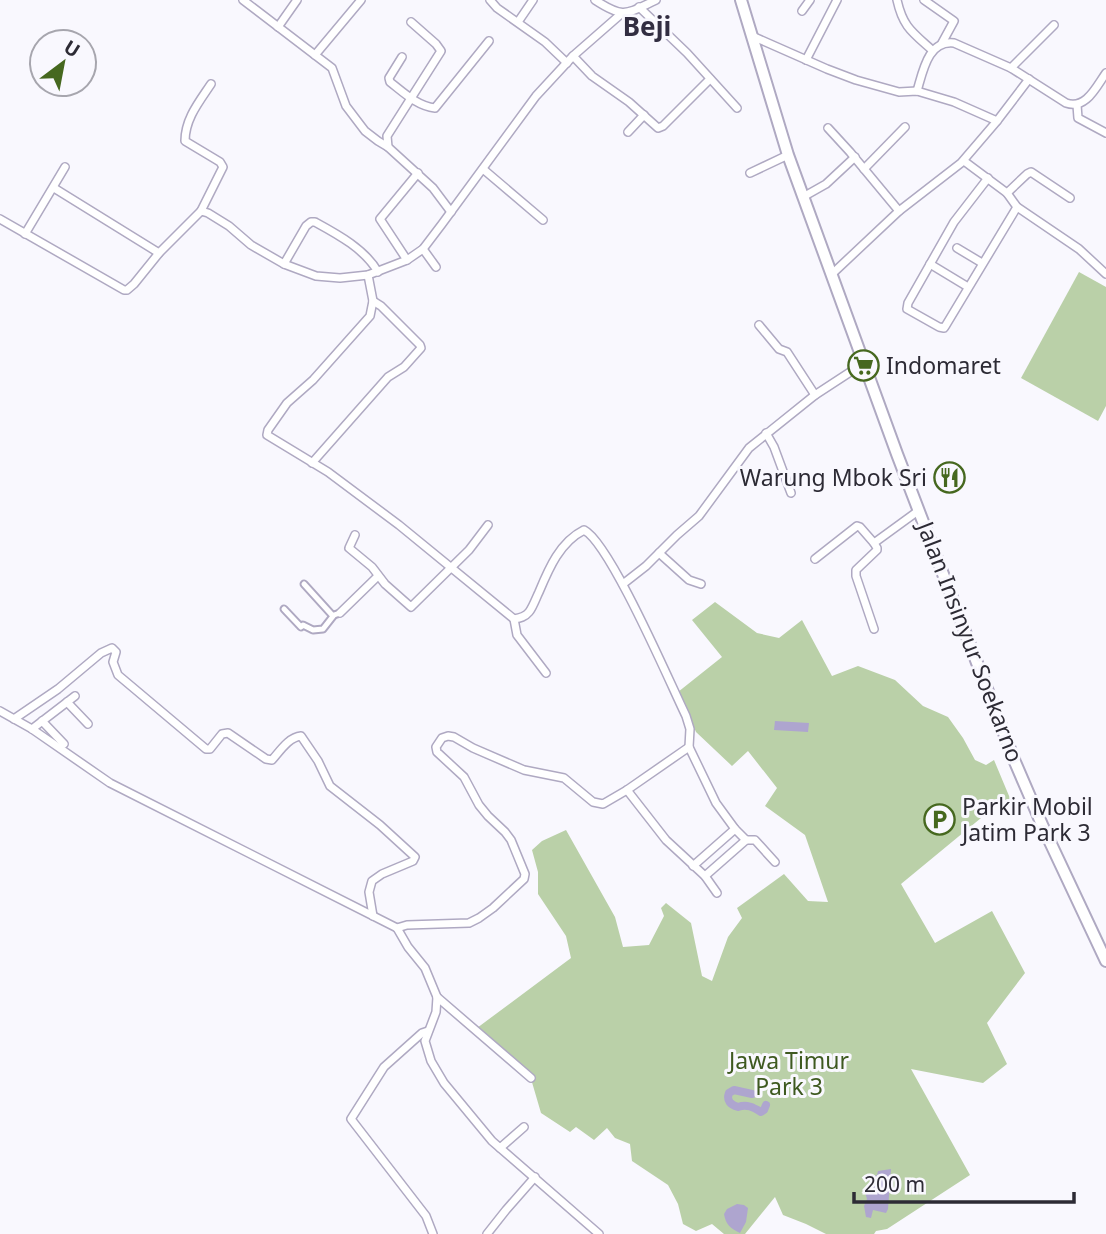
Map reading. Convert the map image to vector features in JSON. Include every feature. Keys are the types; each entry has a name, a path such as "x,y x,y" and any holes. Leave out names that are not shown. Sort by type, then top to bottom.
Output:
{"main road":[{"name":"Jalan Insinyur Soekarno","path":"741,0 803,197 918,511 1015,762 1105,957"}],"street":[{"path":"243,0 332,68 342,99 365,131 418,173 451,212"},
{"path":"278,27 297,0"},
{"path":"315,55 361,0"},
{"path":"491,0 497,8 545,42 567,63"},
{"path":"517,22 533,0"},
{"path":"595,0 621,14"},
{"path":"201,211 229,226 251,245 284,264 316,276 340,278 368,275 407,260 423,249 536,96 573,56 621,14 656,0"},
{"path":"802,11 810,0"},
{"path":"806,60 837,0"},
{"path":"897,0 907,27 932,50"},
{"path":"917,91 932,50 942,43 954,21 924,0"},
{"path":"639,8 687,52 737,108"},
{"path":"388,147 387,136 441,51 411,22"},
{"path":"1011,68 1054,25"},
{"path":"750,34 856,80 898,92 917,91 954,102 997,121"},
{"path":"402,57 389,78 390,82 411,98 435,108 489,41"},
{"path":"942,43 954,43 1011,68 1066,103 1077,105 1084,102 1106,73"},
{"path":"573,56 599,82 658,128 710,79"},
{"path":"832,274 899,211 964,160 1029,79"},
{"path":"0,219 128,290 159,253 201,211 223,167 220,162 186,141 185,137 187,124 211,84"},
{"path":"1077,105 1078,118 1106,133"},
{"path":"628,132 644,115"},
{"path":"864,169 905,127"},
{"path":"828,128 899,211"},
{"path":"750,173 789,155"},
{"path":"803,197 826,184 855,158"},
{"path":"964,160 1007,193 1017,207 1079,249 1106,274"},
{"path":"25,234 65,167"},
{"path":"483,169 543,220"},
{"path":"1007,193 1031,172 1070,198"},
{"path":"407,260 380,219 418,173"},
{"path":"988,178 954,222 907,309 944,328 1017,207"},
{"path":"54,188 159,253"},
{"path":"284,264 306,226 315,222 341,236 373,264 378,272"},
{"path":"957,248 982,263"},
{"path":"423,249 436,267"},
{"path":"930,264 968,288"},
{"path":"368,275 373,301 370,316 313,380 287,403 267,435 328,472 452,567 514,619 517,635 546,673"},
{"path":"312,463 388,377 404,367 421,348 373,301"},
{"path":"759,325 779,349 787,352 815,395"},
{"path":"623,584 699,516 741,458 766,433 815,395 864,363"},
{"path":"766,433 791,493"},
{"path":"874,543 918,511"},
{"path":"355,535 349,548 411,607 469,550 488,525"},
{"path":"815,559 857,526 874,543 877,550 856,573 874,629"},
{"path":"514,619 525,616 530,611 562,548 584,530 589,532 623,584 686,716 690,729 689,747 716,803 734,829 746,840"},
{"path":"659,553 690,580 701,584"},
{"path":"284,609 301,627 303,625 313,630 323,629 378,576"},
{"path":"304,584 336,614"},
{"path":"14,719 112,648 116,652 113,662 118,675 206,750 222,734 228,733 266,759 272,760 294,737 301,736 318,761 330,786 415,857 413,861 372,881 369,892 373,916"},
{"path":"32,729 75,695"},
{"path":"66,702 88,724"},
{"path":"0,711 32,729 110,783 397,928 425,968 436,997 436,1013 425,1041 437,1073 499,1148 599,1234"},
{"path":"42,721 64,744"},
{"path":"397,928 407,925 469,923 493,908 524,879 525,874 505,832 479,805 464,777 437,752 436,747 442,738 454,737 524,770 564,778 588,799 598,804 608,802 689,747"},
{"path":"627,790 666,840 705,876 717,893"},
{"path":"693,866 734,829"},
{"path":"705,876 746,840 755,840 775,862"},
{"path":"436,997 531,1079"},
{"path":"428,1031 422,1033 384,1067 351,1119 426,1216 433,1234"},
{"path":"499,1148 524,1126"},
{"path":"487,1234 535,1177"}],"green space":[{"path":"1079,272 1106,287 1106,406 1098,421 1021,378"},
{"name":"Jawa Timur Park 3","path":"715,602 757,633 779,638 802,620 832,676 858,666 895,680 923,706 948,717 975,760 986,765 994,760 1012,803 998,804 901,884 935,943 992,911 1025,973 987,1023 1007,1064 983,1083 911,1069 970,1175 887,1229 874,1234 826,1234 783,1215 775,1197 745,1234 724,1234 712,1224 696,1231 683,1224 678,1204 668,1185 632,1161 630,1144 615,1138 607,1128 594,1140 576,1127 570,1132 541,1113 529,1072 477,1028 571,958 566,936 538,894 538,872 532,850 542,841 566,830 615,917 623,947 649,945 664,916 661,908 666,903 691,923 702,976 712,981 728,937 742,918 737,908 784,874 808,901 828,902 805,835 765,806 777,788 748,751 732,766 696,732 678,692 722,657 692,620"}],"shaded area":[{"path":"775,721 809,723 808,732 774,730"},
{"path":"891,1169 886,1213 873,1210 871,1218 866,1217 865,1192 872,1185 871,1177 877,1175 878,1171"},
{"path":"737,1204 748,1208 746,1222 740,1233 729,1226 724,1214 727,1209"}],"waterway":[{"path":"752,1094 734,1090 729,1093 728,1098 735,1106 750,1106 761,1112 766,1105"}],"place":[{"name":"Indomaret","path":"863,366"},
{"name":"Warung Mbok Sri","path":"950,478"},
{"name":"Parkir Mobil Jatim Park 3","path":"939,820"}],"district":[{"name":"Beji","path":"647,27"}]}
